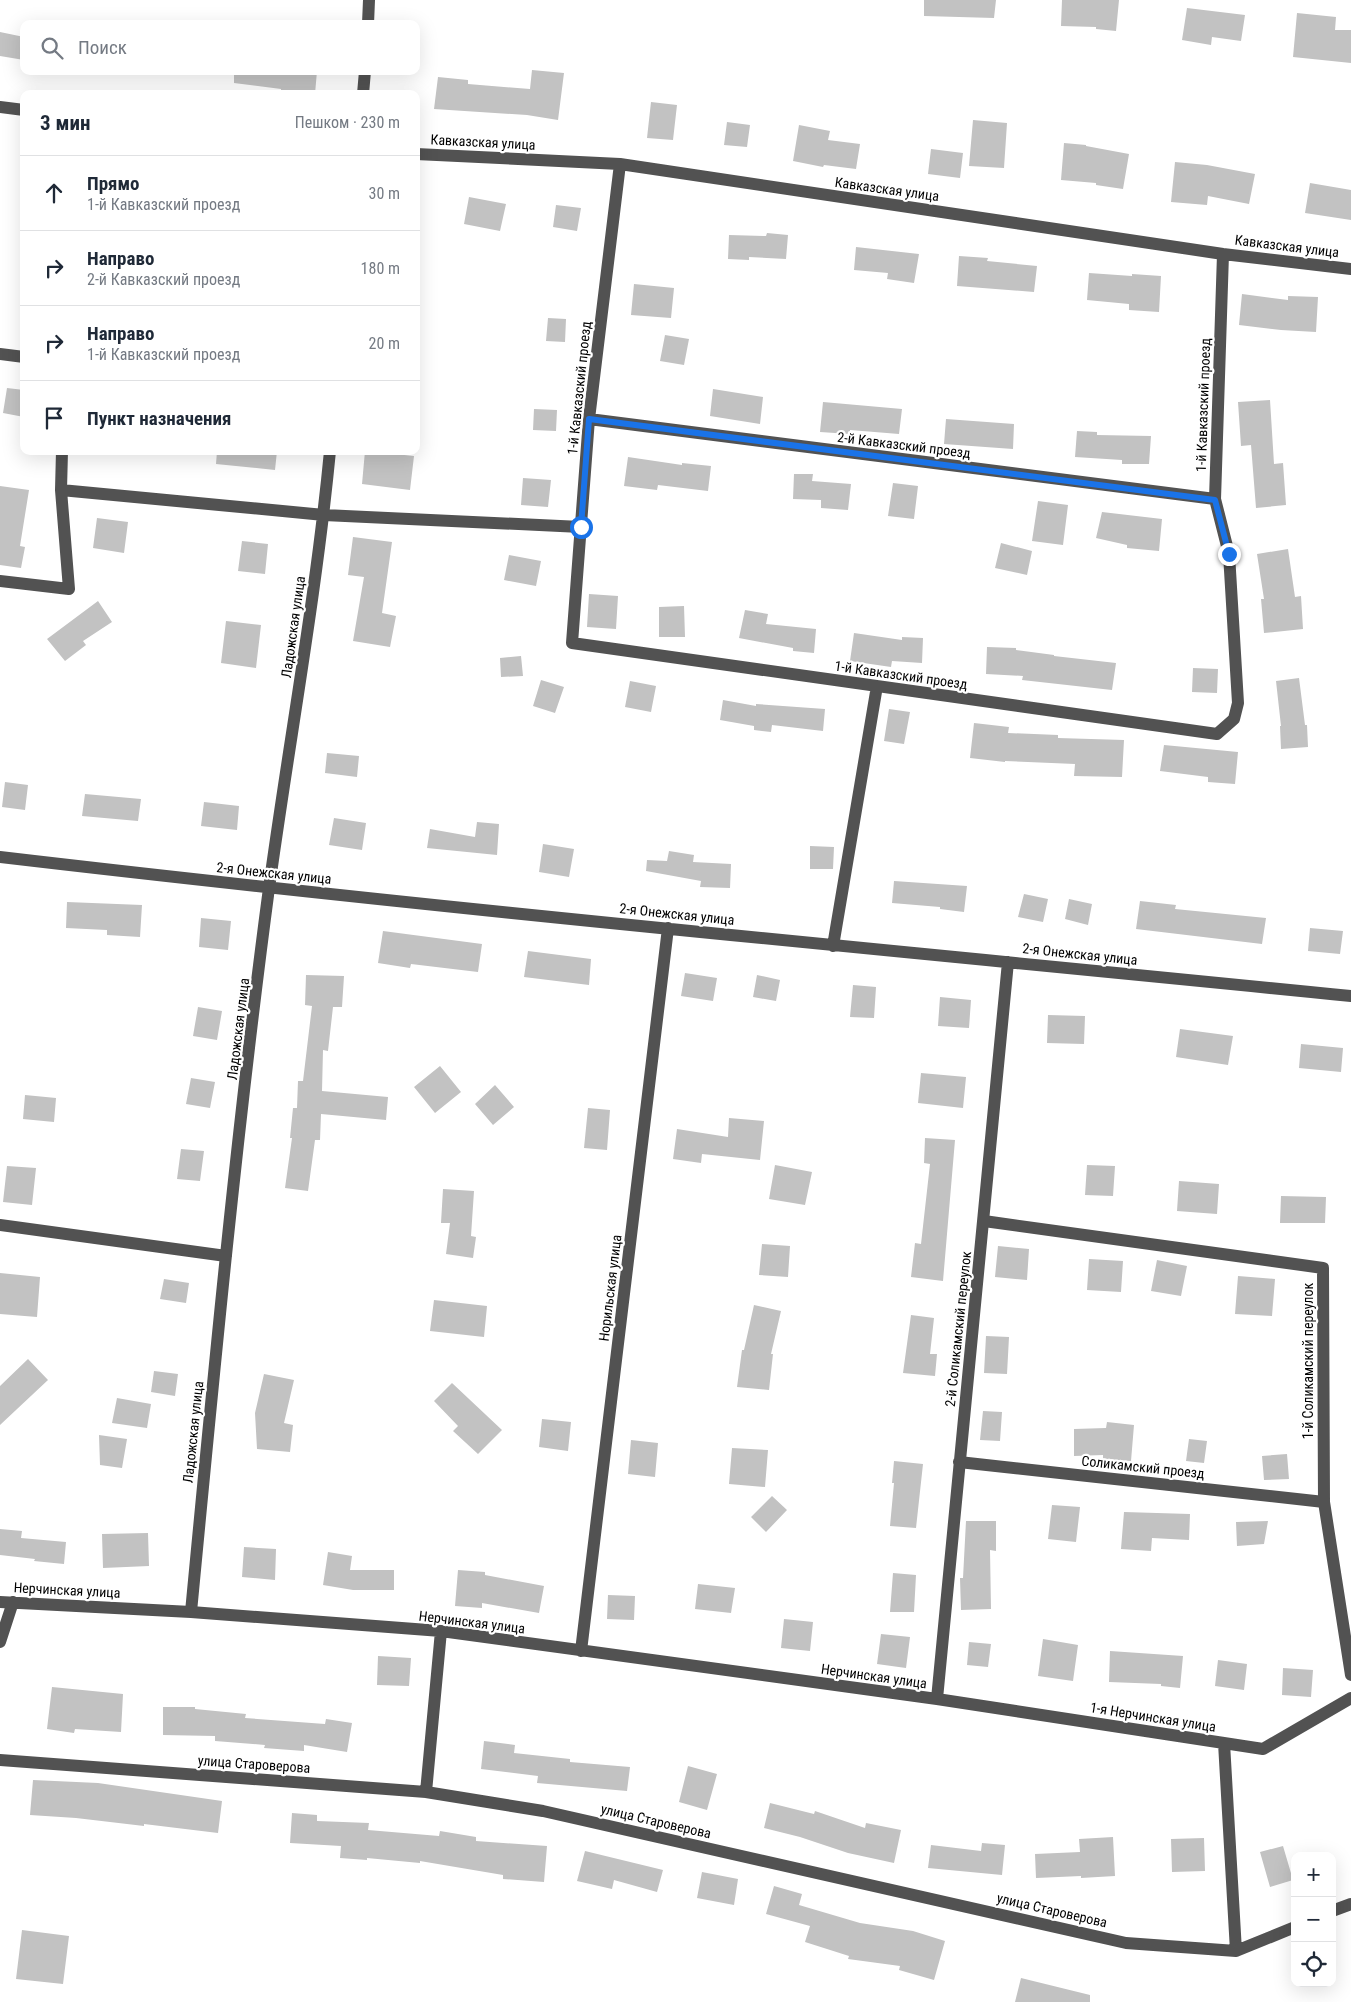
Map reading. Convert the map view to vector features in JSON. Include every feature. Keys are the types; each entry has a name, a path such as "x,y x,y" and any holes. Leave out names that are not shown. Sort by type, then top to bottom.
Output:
{"street":[{"path":"368,20 369,0"},
{"path":"363,90 365,75"},
{"path":"0,107 20,110"},
{"name":"Кавказская улица","path":"420,154 620,164 1223,254 1351,269"},
{"name":"1-й Кавказский проезд","path":"620,164 589,419 572,643 1217,734 1234,719 1238,703 1229,554 1215,500 1223,254"},
{"path":"0,354 20,356"},
{"name":"2-й Кавказский проезд","path":"589,419 1215,500"},
{"path":"0,581 69,589 61,490 62,455"},
{"name":"Ладожская улица","path":"190,1612 226,1256 269,888 324,515 330,455"},
{"path":"61,490 324,515 581,527"},
{"path":"833,946 877,686"},
{"name":"2-я Онежская улица","path":"0,857 269,888 833,946 1351,996"},
{"name":"Норильская улица","path":"581,1651 668,928"},
{"name":"2-й Соликамский переулок","path":"938,1699 959,1462 1008,962"},
{"name":"1-й Соликамский переулок","path":"984,1221 1323,1268 1324,1502 1351,1675"},
{"path":"0,1225 226,1256"},
{"name":"Соликамский проезд","path":"959,1462 1324,1502"},
{"path":"0,1642 6,1602"},
{"name":"Нерчинская улица","path":"6,1602 190,1612 441,1632 938,1699"},
{"path":"426,1792 441,1632"},
{"name":"1-я Нерчинская улица","path":"938,1699 1263,1749 1351,1698"},
{"path":"1224,1743 1236,1951"},
{"name":"улица Староверова","path":"0,1760 426,1792 543,1811 1126,1943 1236,1951 1291,1929"},
{"path":"1336,1910 1351,1904"}],"building":[{"path":"924,0 996,0 994,18 924,16"},
{"path":"1062,0 1119,0 1116,31 1096,29 1096,27 1061,26"},
{"path":"1187,8 1245,15 1241,41 1212,37 1211,45 1182,40"},
{"path":"1297,13 1336,17 1335,30 1351,30 1351,63 1293,57"},
{"path":"0,32 20,36 20,59 0,56"},
{"path":"532,70 564,73 558,120 527,115 434,109 438,77 468,80 468,84 530,89"},
{"path":"234,75 317,75 315,90 281,90 234,83"},
{"path":"651,102 677,105 673,140 647,138"},
{"path":"973,120 1007,123 1004,168 969,166"},
{"path":"727,122 750,125 747,147 724,145"},
{"path":"799,125 830,131 828,140 860,144 856,169 824,165 823,167 793,161"},
{"path":"1064,143 1086,145 1129,154 1123,189 1096,185 1096,183 1061,180"},
{"path":"931,149 963,153 960,178 928,174"},
{"path":"1175,162 1207,165 1255,174 1249,204 1208,196 1207,205 1171,202"},
{"path":"1310,183 1351,190 1351,220 1305,213"},
{"path":"469,197 506,204 500,231 464,224"},
{"path":"556,205 581,208 577,231 553,227"},
{"path":"767,233 788,235 786,259 749,257 749,260 728,259 729,235 766,236"},
{"path":"856,247 919,254 914,283 887,279 888,273 854,270"},
{"path":"959,256 988,258 987,261 1037,266 1034,292 957,286"},
{"path":"1089,273 1161,276 1159,312 1129,310 1129,304 1087,300"},
{"path":"634,284 674,288 671,318 631,315"},
{"path":"1242,294 1288,300 1288,296 1318,297 1316,332 1239,325"},
{"path":"548,318 566,319 565,342 546,341"},
{"path":"665,335 689,339 684,365 660,361"},
{"path":"7,388 20,390 20,416 3,413"},
{"path":"713,389 763,397 760,424 710,416"},
{"path":"1270,400 1274,464 1283,463 1286,505 1256,508 1251,445 1241,446 1238,402"},
{"path":"823,402 902,409 899,434 850,430 850,434 820,432"},
{"path":"534,409 557,410 556,431 533,430"},
{"path":"946,419 1014,424 1013,449 944,444"},
{"path":"1077,431 1097,432 1097,435 1151,436 1149,464 1122,464 1122,460 1075,457"},
{"path":"217,455 277,455 275,470 216,464"},
{"path":"365,455 414,456 410,490 362,484"},
{"path":"628,457 682,465 682,463 711,466 708,491 658,485 657,490 624,486"},
{"path":"794,474 813,474 812,481 851,484 848,510 821,508 821,500 793,499"},
{"path":"523,478 551,480 548,507 521,505"},
{"path":"893,483 918,486 914,519 888,516"},
{"path":"0,486 29,490 20,546 25,547 21,568 0,565"},
{"path":"1038,501 1068,505 1063,545 1032,541"},
{"path":"1102,512 1162,519 1159,551 1127,548 1127,545 1096,538"},
{"path":"97,518 128,522 124,553 93,548"},
{"path":"353,537 392,542 382,613 396,616 390,647 353,641 364,577 348,575"},
{"path":"242,541 268,544 265,574 238,571"},
{"path":"1001,543 1032,551 1027,575 995,568"},
{"path":"1288,549 1295,597 1301,596 1303,629 1264,633 1261,599 1264,599 1257,554"},
{"path":"509,555 541,561 536,586 504,580"},
{"path":"589,594 618,596 616,629 587,627"},
{"path":"98,601 112,622 83,641 86,645 65,661 47,639"},
{"path":"684,606 685,637 659,637 659,607"},
{"path":"745,610 768,614 766,624 816,629 814,653 793,651 793,648 739,638"},
{"path":"226,621 261,625 256,668 221,663"},
{"path":"854,633 902,640 902,637 923,638 922,663 892,661 891,667 850,661"},
{"path":"987,647 1016,648 1016,650 1054,656 1116,663 1112,690 1022,680 1023,676 986,674"},
{"path":"521,656 523,676 501,677 500,658"},
{"path":"1193,668 1218,669 1217,693 1192,692"},
{"path":"1299,678 1305,725 1307,725 1308,747 1281,749 1281,726 1276,681"},
{"path":"541,680 564,687 555,713 533,706"},
{"path":"630,681 656,686 651,712 625,707"},
{"path":"723,700 756,706 756,704 825,709 823,731 772,725 771,732 754,730 754,726 720,720"},
{"path":"889,709 910,712 904,744 884,741"},
{"path":"974,723 1009,727 1008,733 1058,735 1058,738 1124,740 1122,777 1074,776 1075,764 1005,762 970,758"},
{"path":"1164,745 1238,752 1235,784 1208,782 1208,777 1160,771"},
{"path":"327,753 359,756 357,777 325,773"},
{"path":"5,782 28,785 25,810 2,807"},
{"path":"85,794 141,799 138,821 82,816"},
{"path":"204,802 239,806 237,830 201,826"},
{"path":"334,818 366,823 362,850 329,845"},
{"path":"477,822 499,824 497,855 427,848 430,829 475,837"},
{"path":"543,844 574,849 569,877 539,872"},
{"path":"810,846 834,847 833,869 810,869"},
{"path":"669,851 694,855 693,862 731,864 730,888 700,887 701,881 646,871 647,860 667,861"},
{"path":"894,881 967,886 964,912 940,909 940,907 892,903"},
{"path":"1024,894 1048,899 1043,922 1018,917"},
{"path":"1069,899 1092,904 1088,925 1065,919"},
{"path":"1140,901 1176,905 1175,909 1266,918 1262,944 1136,929"},
{"path":"67,902 142,905 140,937 107,935 107,930 66,928"},
{"path":"201,918 231,921 228,950 199,947"},
{"path":"1310,928 1343,931 1340,954 1308,951"},
{"path":"383,931 482,944 478,972 411,964 410,968 378,963"},
{"path":"528,951 591,959 589,985 524,977"},
{"path":"685,973 717,978 713,1001 681,996"},
{"path":"306,975 344,976 342,1007 333,1007 328,1051 323,1050 322,1091 388,1097 386,1120 321,1114 320,1140 315,1140 308,1191 285,1188 292,1138 290,1138 293,1108 297,1108 298,1081 303,1081 312,1006 305,1005"},
{"path":"757,975 780,980 776,1001 753,997"},
{"path":"853,985 876,987 874,1018 850,1017"},
{"path":"940,997 971,1000 969,1028 938,1026"},
{"path":"198,1007 222,1011 217,1040 193,1036"},
{"path":"1048,1015 1085,1016 1084,1044 1047,1043"},
{"path":"1180,1029 1233,1036 1228,1065 1176,1057"},
{"path":"1301,1044 1343,1048 1341,1072 1299,1068"},
{"path":"440,1066 461,1092 435,1113 414,1087"},
{"path":"921,1073 966,1077 963,1108 918,1103"},
{"path":"191,1078 215,1082 210,1108 186,1104"},
{"path":"495,1085 514,1107 493,1125 475,1104"},
{"path":"25,1095 56,1098 54,1122 23,1119"},
{"path":"588,1108 610,1110 607,1150 584,1148"},
{"path":"729,1118 764,1121 760,1160 702,1154 701,1163 673,1159 677,1129 728,1137"},
{"path":"925,1138 955,1140 943,1281 911,1277 915,1243 921,1244 930,1164 924,1163"},
{"path":"181,1149 204,1151 200,1181 177,1179"},
{"path":"775,1165 812,1172 805,1205 769,1199"},
{"path":"1087,1165 1115,1166 1113,1196 1085,1195"},
{"path":"7,1166 36,1168 32,1205 3,1202"},
{"path":"1179,1181 1219,1184 1217,1214 1177,1211"},
{"path":"443,1189 474,1191 471,1236 476,1237 473,1258 446,1254 450,1223 441,1223"},
{"path":"1281,1196 1326,1197 1325,1223 1280,1223"},
{"path":"762,1244 790,1246 788,1277 759,1275"},
{"path":"998,1246 1029,1249 1027,1280 995,1277"},
{"path":"1089,1259 1123,1261 1121,1292 1087,1290"},
{"path":"1157,1260 1187,1266 1181,1296 1151,1291"},
{"path":"0,1273 40,1277 37,1317 0,1314"},
{"path":"1238,1276 1275,1279 1272,1316 1235,1314"},
{"path":"164,1279 189,1283 186,1303 160,1299"},
{"path":"434,1300 487,1306 484,1337 430,1331"},
{"path":"754,1305 781,1311 771,1354 773,1354 769,1390 737,1387 742,1350 744,1350"},
{"path":"911,1315 934,1318 930,1354 937,1354 935,1376 903,1373"},
{"path":"986,1336 1009,1337 1007,1374 984,1373"},
{"path":"28,1359 48,1380 0,1425 0,1386"},
{"path":"154,1371 178,1374 175,1396 151,1392"},
{"path":"264,1374 294,1380 284,1423 293,1425 290,1452 257,1449 255,1413"},
{"path":"452,1383 502,1430 478,1454 453,1431 458,1426 434,1401"},
{"path":"117,1398 151,1404 147,1428 112,1423"},
{"path":"983,1411 1002,1412 1000,1441 980,1440"},
{"path":"542,1419 571,1422 568,1451 539,1447"},
{"path":"1107,1422 1134,1425 1131,1461 1103,1459 1103,1455 1074,1456 1074,1429 1106,1428"},
{"path":"99,1435 127,1439 122,1468 100,1465"},
{"path":"1189,1439 1207,1441 1204,1463 1186,1461"},
{"path":"631,1440 658,1443 655,1477 628,1474"},
{"path":"732,1448 768,1450 765,1487 729,1484"},
{"path":"1287,1454 1289,1479 1264,1480 1262,1456"},
{"path":"894,1461 923,1464 916,1528 890,1526"},
{"path":"772,1496 787,1510 766,1532 751,1517"},
{"path":"1052,1505 1080,1507 1076,1542 1048,1539"},
{"path":"1124,1512 1190,1514 1189,1540 1152,1538 1151,1551 1121,1549"},
{"path":"966,1521 996,1521 996,1551 990,1550 991,1609 961,1610 960,1578 963,1578"},
{"path":"1268,1521 1264,1544 1237,1546 1236,1522"},
{"path":"0,1529 22,1531 21,1538 66,1542 64,1564 0,1555"},
{"path":"148,1533 149,1566 103,1568 102,1534"},
{"path":"244,1547 276,1549 275,1580 242,1577"},
{"path":"328,1552 352,1556 350,1570 394,1570 394,1590 353,1590 323,1585"},
{"path":"458,1570 485,1572 485,1575 544,1586 539,1613 482,1603 482,1608 455,1606"},
{"path":"893,1573 916,1575 914,1612 890,1612"},
{"path":"698,1584 735,1588 731,1613 695,1609"},
{"path":"608,1595 635,1596 634,1620 607,1619"},
{"path":"784,1619 813,1622 810,1651 781,1648"},
{"path":"881,1634 910,1637 906,1668 877,1664"},
{"path":"1043,1639 1078,1645 1073,1681 1038,1676"},
{"path":"969,1642 991,1644 988,1667 967,1665"},
{"path":"1110,1651 1183,1656 1180,1688 1161,1686 1161,1684 1109,1682"},
{"path":"378,1656 411,1658 409,1686 377,1685"},
{"path":"1218,1660 1247,1664 1244,1690 1215,1686"},
{"path":"1283,1668 1313,1670 1311,1697 1282,1695"},
{"path":"52,1687 123,1694 121,1732 75,1729 74,1733 47,1729"},
{"path":"163,1707 195,1707 195,1709 246,1714 245,1718 325,1724 326,1719 352,1723 347,1752 304,1745 304,1751 264,1748 265,1745 215,1741 215,1736 163,1735"},
{"path":"484,1741 515,1745 514,1753 570,1759 570,1762 630,1767 627,1791 537,1783 538,1776 481,1769"},
{"path":"688,1766 717,1774 707,1810 679,1802"},
{"path":"33,1780 98,1783 222,1801 218,1833 144,1824 144,1826 30,1815"},
{"path":"770,1803 814,1814 815,1811 865,1828 866,1823 901,1830 894,1863 848,1853 800,1837 764,1828"},
{"path":"292,1813 317,1815 317,1821 369,1823 368,1830 439,1836 440,1831 476,1837 476,1841 547,1846 544,1882 503,1879 503,1875 420,1861 420,1863 367,1858 367,1860 340,1858 341,1846 290,1843"},
{"path":"1113,1837 1115,1876 1036,1878 1035,1854 1080,1852 1079,1839"},
{"path":"1204,1838 1205,1871 1172,1872 1171,1839"},
{"path":"982,1843 1005,1845 1002,1875 928,1868 931,1845 981,1851"},
{"path":"1283,1846 1291,1873 1291,1881 1270,1887 1260,1852"},
{"path":"585,1851 663,1870 657,1892 614,1880 612,1889 577,1881"},
{"path":"702,1872 738,1879 734,1905 697,1898"},
{"path":"774,1886 802,1894 799,1905 860,1923 913,1931 945,1941 934,1980 899,1970 900,1966 848,1959 849,1956 805,1942 810,1926 766,1914"},
{"path":"22,1930 69,1936 63,1984 16,1979"},
{"path":"1021,1978 1090,1995 1090,2002 1015,2002"}],"route":[{"path":"581,527 589,419 1215,500 1229,554"}]}
